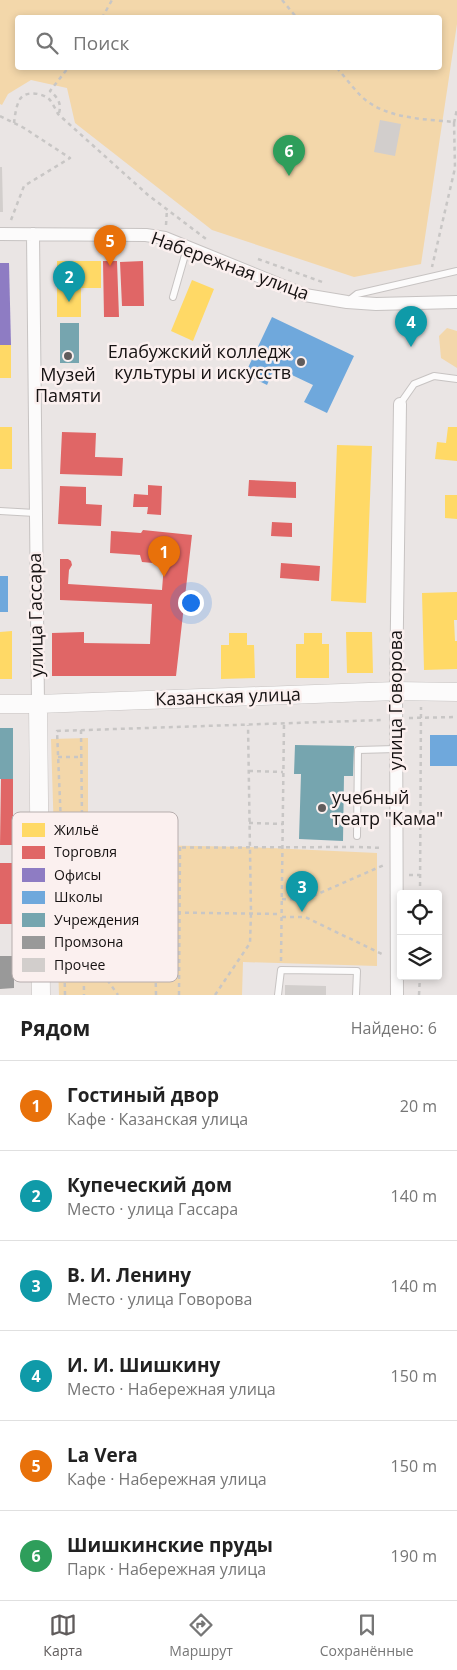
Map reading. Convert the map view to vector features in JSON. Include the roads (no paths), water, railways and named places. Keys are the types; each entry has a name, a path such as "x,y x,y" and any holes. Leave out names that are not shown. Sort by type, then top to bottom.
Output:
{"street":[{"name":"Набережная улица","path":"3,234 146,234 165,238 305,295 347,302 376,304 457,302"},
{"name":"улица Гассара","path":"33,234 39,812"},
{"name":"улица Говорова","path":"397,995 396,691 400,404"},
{"name":"Казанская улица","path":"0,704 396,691 457,692"},
{"name":"улица Гассара","path":"41,982 41,995"}],"lane":[{"path":"173,297 187,248"},
{"path":"347,302 357,294 457,271"},
{"path":"400,404 414,384 434,376 457,379"},
{"path":"0,511 35,513"},
{"path":"357,836 358,750 396,749"},
{"path":"278,995 281,970 357,971 356,995"}],"place":[{"name":"Шишкинские пруды","path":"289,176"},
{"name":"La Vera","path":"110,266"},
{"name":"Купеческий дом","path":"69,302"},
{"name":"И. И. Шишкину","path":"411,347"},
{"name":"Музей Памяти","path":"68,356"},
{"name":"Елабужский колледж культуры и искусств","path":"301,362"},
{"name":"Гостиный двор","path":"164,577"},
{"name":"учебный театр \"Кама\"","path":"322,808"},
{"name":"В. И. Ленину","path":"302,912"}]}
